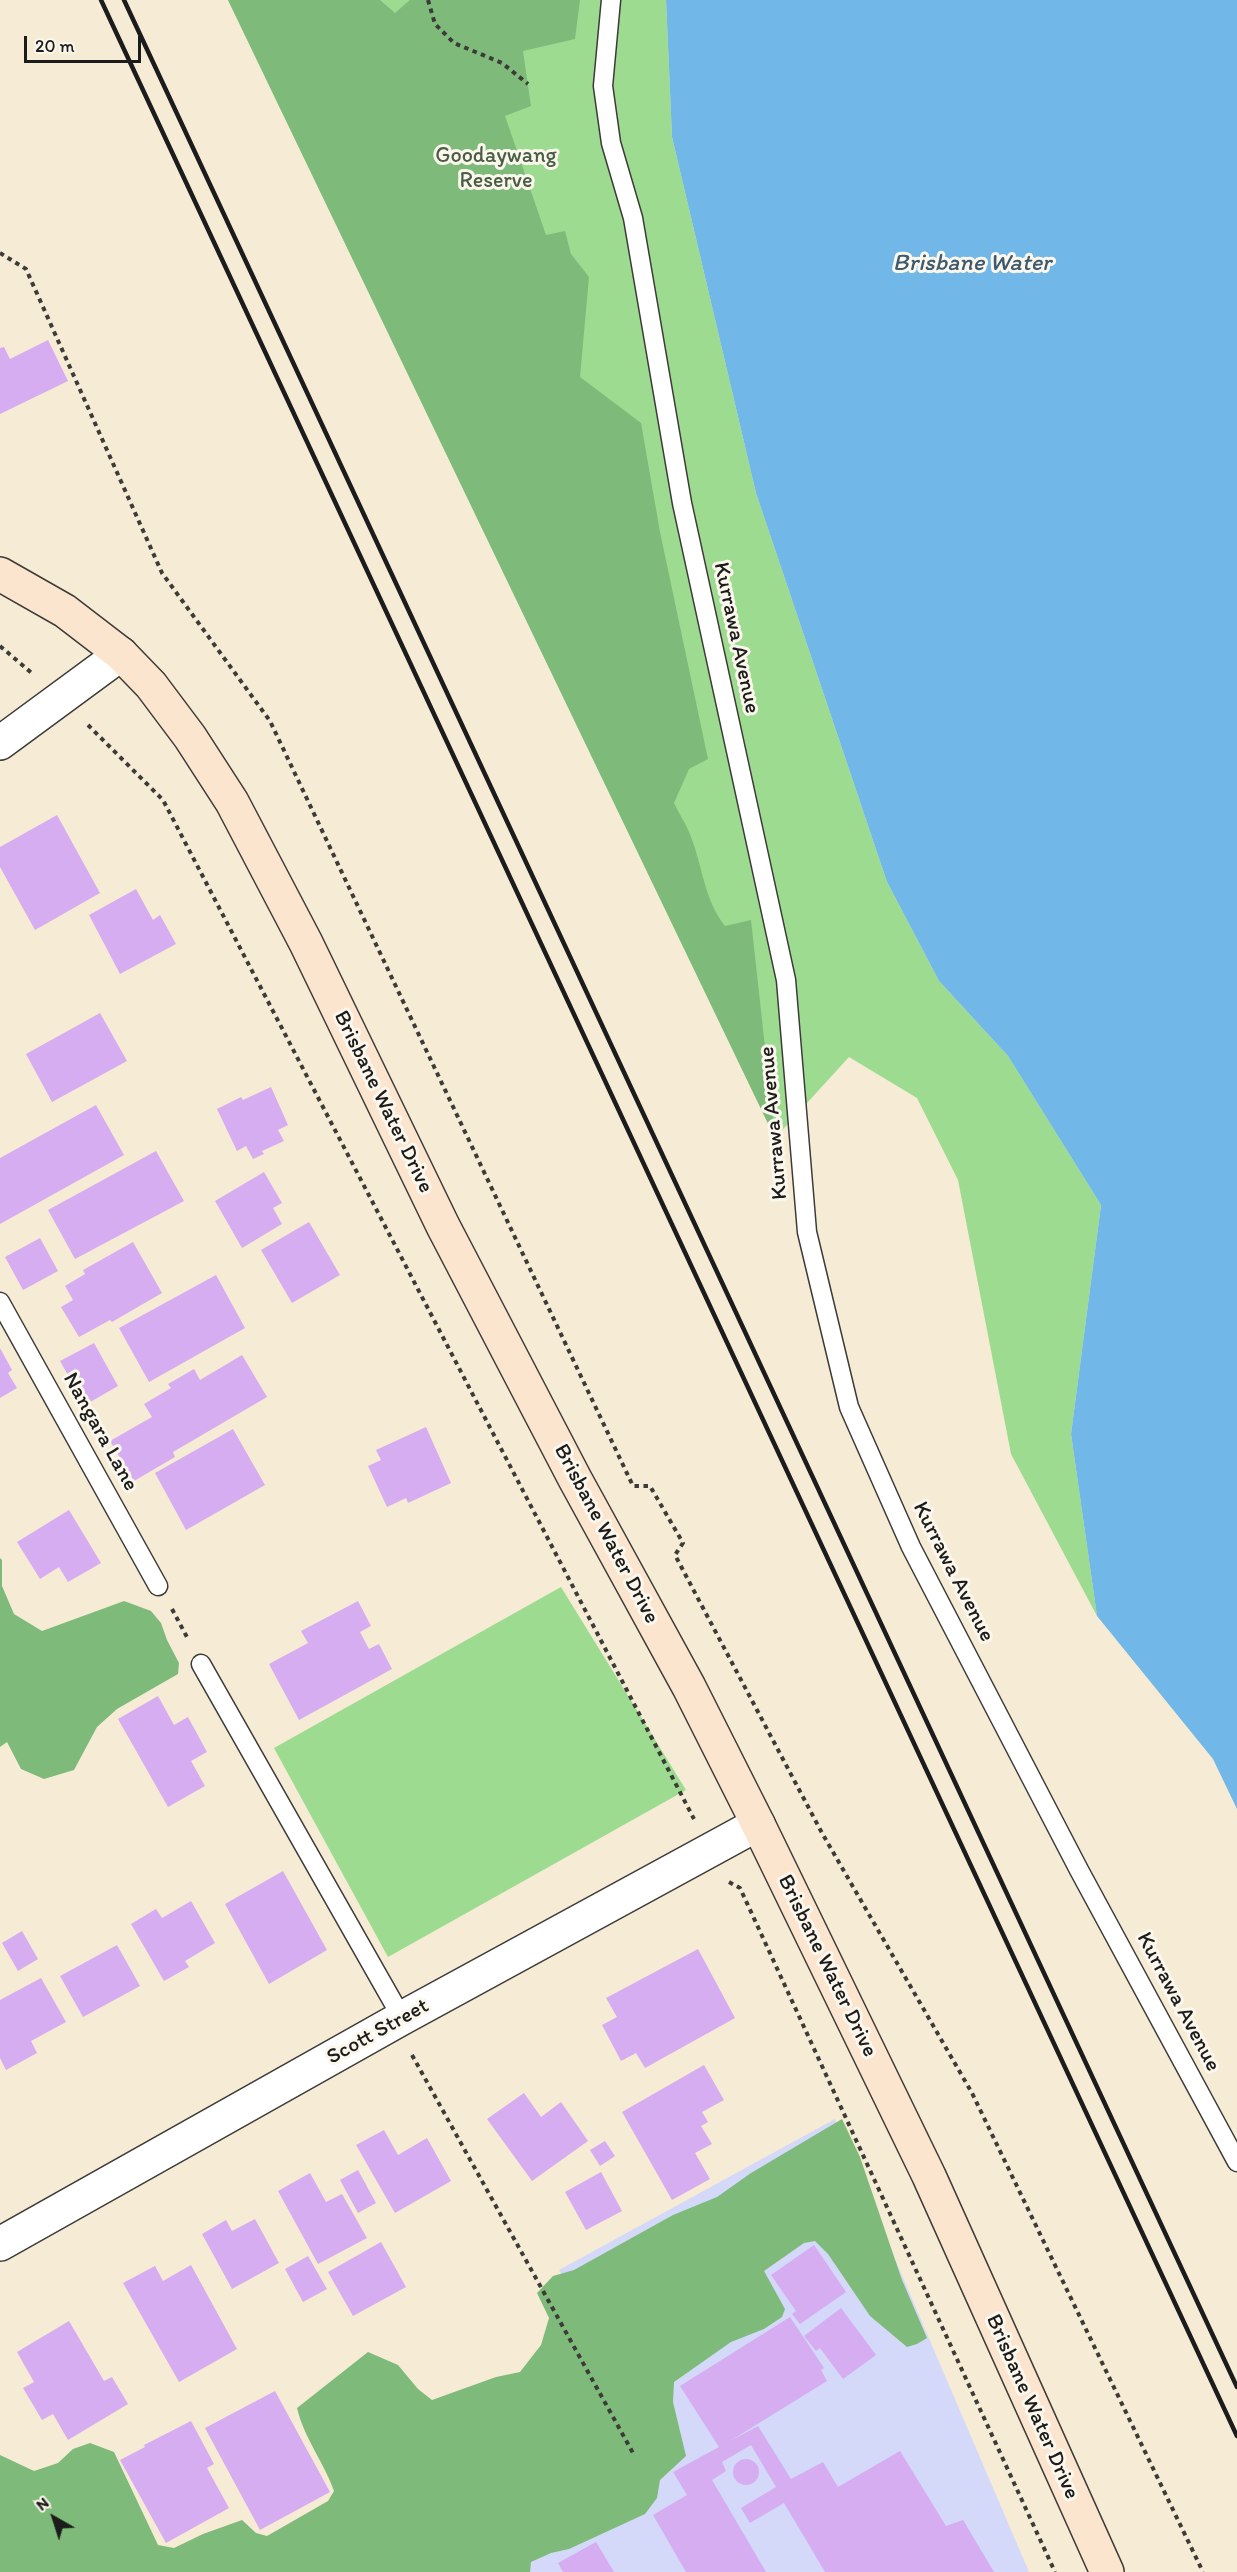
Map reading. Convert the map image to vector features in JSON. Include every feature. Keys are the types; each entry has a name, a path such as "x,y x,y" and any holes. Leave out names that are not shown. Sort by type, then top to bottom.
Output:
{"main road":[{"name":"Brisbane Water Drive","path":"0,574 65,611 121,654 151,684 190,737 232,802 306,943 443,1226 575,1479 689,1687 758,1824 929,2176 1107,2572"}],"street":[{"path":"0,742 121,654"},
{"name":"Scott Street","path":"0,2244 398,2021 758,1824"}],"lane":[{"name":"Kurrawa Avenue","path":"611,0 603,86 611,143 633,218 682,503 786,980 807,1232 849,1407 911,1547 1079,1870 1237,2162"},
{"name":"Nangara Lane","path":"0,1302 158,1586"},
{"path":"201,1664 398,2021"}],"path":[{"path":"428,0 435,24 454,43 502,63 528,84"},
{"path":"0,253 27,269 162,573 270,721 633,1486 650,1486 683,1543 675,1555 822,1833 972,2093 1203,2572"},
{"path":"61,698 163,800 726,1880 740,1888 1055,2572"},
{"path":"170,1606 189,1641"},
{"path":"398,2021 633,2453"}],"shaded area":[{"path":"835,2119 1029,2572 418,2572 658,2439 559,2270"}],"green space":[{"name":"Goodaywang Reserve","path":"228,0 666,0 672,137 756,493 887,882 939,981 1008,1056 1101,1205 1071,1434 1097,1616 1011,1454 958,1180 917,1098 849,1057 775,1138"},
{"name":"Goodaywang Reserve","path":"228,0 380,0 395,13 410,0 580,0 575,39 523,51 531,106 505,116 546,235 565,231 571,254 589,277 580,377 641,423 660,532 708,759 689,769 674,803 689,833 708,894 718,916 725,926 751,920 775,1138"},
{"path":"0,1558 2,1560 2,1586 14,1614 42,1631 124,1601 151,1611 161,1623 179,1663 178,1674 117,1709 97,1727 74,1770 44,1779 21,1769 7,1742 0,1747"},
{"path":"561,1587 686,1790 388,1957 274,1748"},
{"path":"842,2119 860,2157 902,2280 927,2338 907,2347 870,2316 828,2254 815,2241 804,2243 764,2271 785,2309 782,2317 764,2329 731,2342 674,2382 673,2402 686,2456 660,2480 657,2498 645,2514 569,2549 551,2553 531,2562 530,2572 0,2572 0,2455 34,2471 58,2463 73,2449 90,2443 114,2452 158,2545 174,2548 203,2534 242,2520 256,2533 267,2536 328,2501 334,2491 304,2430 297,2408 368,2352 398,2365 418,2389 432,2400 496,2377 520,2372 541,2345 549,2318 537,2293 553,2276 574,2270 673,2215 717,2197 751,2173"}],"water":[{"name":"Brisbane Water","path":"666,0 1237,0 1237,1809 1213,1759 1097,1616 1071,1434 1101,1205 1008,1056 939,981 887,882 756,493 672,137"}],"building":[{"path":"48,340 68,381 0,414 0,348 4,347 10,359"},
{"path":"57,815 100,893 35,930 0,867 0,847"},
{"path":"136,889 153,920 160,915 176,944 120,974 89,915"},
{"path":"100,1013 127,1061 52,1102 26,1054"},
{"path":"271,1087 288,1125 278,1130 284,1141 262,1151 264,1154 253,1159 246,1146 237,1151 217,1109 241,1097 243,1100"},
{"path":"96,1105 124,1155 0,1224 0,1158"},
{"path":"156,1151 184,1201 75,1259 48,1210"},
{"path":"264,1172 282,1203 273,1208 282,1224 242,1248 215,1201"},
{"path":"309,1222 340,1275 292,1303 261,1250"},
{"path":"40,1238 58,1271 23,1290 5,1257"},
{"path":"133,1242 162,1293 112,1322 110,1320 79,1337 61,1307 73,1300 65,1286 85,1274 83,1270"},
{"path":"216,1275 245,1328 149,1382 119,1328"},
{"path":"94,1343 118,1386 85,1405 60,1361"},
{"path":"0,1348 12,1370 8,1373 17,1388 0,1398"},
{"path":"242,1355 267,1397 173,1452 175,1457 134,1481 110,1441 152,1417 144,1404 171,1388 168,1384 194,1369 200,1380"},
{"path":"426,1427 451,1483 408,1503 406,1498 387,1507 368,1466 381,1460 376,1450"},
{"path":"233,1429 265,1485 186,1530 155,1473"},
{"path":"69,1510 101,1563 68,1582 59,1567 40,1579 17,1542"},
{"path":"358,1601 371,1626 360,1632 369,1649 379,1644 392,1669 299,1720 269,1664 308,1643 301,1631"},
{"path":"158,1696 174,1725 188,1717 207,1752 191,1761 205,1786 168,1807 118,1719"},
{"path":"283,1871 327,1950 269,1984 225,1904"},
{"path":"191,1901 215,1943 185,1961 189,1967 164,1981 131,1924 156,1909 162,1918"},
{"path":"22,1931 38,1959 18,1971 2,1943"},
{"path":"117,1945 140,1986 83,2017 60,1976"},
{"path":"698,1949 735,2018 645,2068 636,2053 621,2061 602,2025 617,2017 606,1998"},
{"path":"41,1978 66,2022 31,2041 37,2053 6,2070 0,2058 0,2000"},
{"path":"704,2065 724,2100 702,2112 708,2122 701,2126 712,2144 695,2153 710,2179 672,2200 622,2112"},
{"path":"524,2093 541,2117 561,2102 588,2141 532,2181 487,2119"},
{"path":"384,2130 398,2155 427,2138 451,2181 395,2213 356,2145"},
{"path":"605,2141 615,2156 600,2166 590,2150"},
{"path":"358,2170 376,2203 358,2213 340,2180"},
{"path":"601,2172 622,2211 586,2230 565,2192"},
{"path":"310,2173 326,2202 342,2194 367,2238 318,2264 278,2191"},
{"path":"255,2219 279,2263 232,2289 202,2234 226,2220 232,2231"},
{"path":"381,2242 406,2287 353,2316 328,2272"},
{"path":"814,2245 846,2292 800,2324 792,2314 796,2311 771,2275"},
{"path":"308,2256 327,2289 303,2302 285,2269"},
{"path":"191,2265 237,2349 179,2382 123,2283 155,2266 163,2281"},
{"path":"841,2308 876,2355 843,2379 820,2348 816,2351 804,2336"},
{"path":"790,2317 824,2368 821,2370 827,2381 730,2441 758,2426 791,2479 823,2462 838,2487 900,2451 946,2526 963,2520 994,2572 825,2572 784,2503 750,2523 741,2508 776,2487 751,2445 722,2462 726,2471 712,2480 766,2572 686,2572 653,2515 687,2495 673,2472 719,2447 680,2386"},
{"path":"69,2321 104,2381 112,2377 128,2404 68,2440 53,2414 42,2420 23,2388 34,2382 17,2352"},
{"path":"275,2391 330,2492 260,2530 205,2428"},
{"path":"191,2421 214,2464 207,2468 229,2508 166,2543 120,2460"},
{"path":"746,2459 755,2463 759,2472 755,2481 746,2485 737,2481 733,2472 737,2463"},
{"path":"596,2542 614,2572 563,2572 558,2563"}],"railway":[{"path":"101,0 1237,2436"},
{"path":"124,0 1237,2387"}]}
